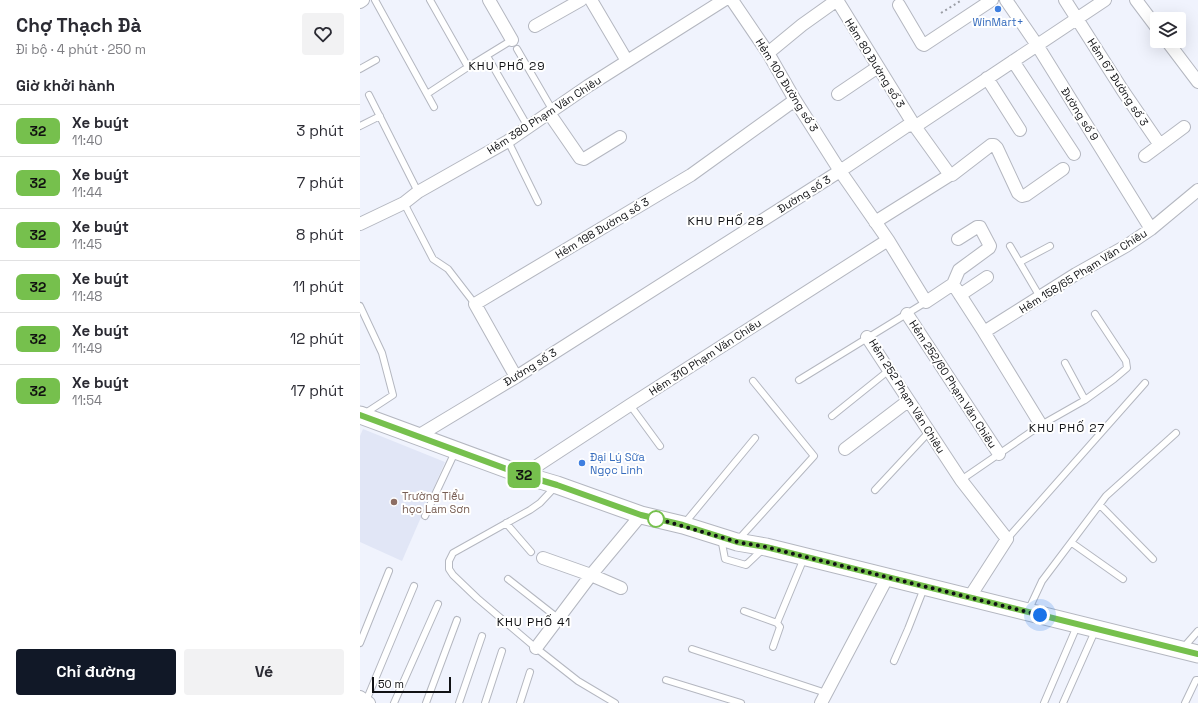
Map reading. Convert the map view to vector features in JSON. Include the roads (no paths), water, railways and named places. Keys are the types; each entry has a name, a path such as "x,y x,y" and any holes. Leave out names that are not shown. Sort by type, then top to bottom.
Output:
{"main road":[{"path":"361,417 418,436 523,475 557,485 641,515 683,525 737,542 766,547 1198,654"}],"street":[{"path":"490,0 515,44"},
{"path":"535,26 582,0"},
{"path":"591,0 627,61"},
{"name":"Hẻm 380 Phạm Văn Chiêu","path":"360,224 404,203 418,192 508,141 588,86 724,0"},
{"name":"Hẻm 100 Đường số 3","path":"732,0 768,53 795,100 840,171"},
{"path":"768,53 802,25 837,0"},
{"name":"Hẻm 80 Đường số 3","path":"837,0 914,125 950,175"},
{"path":"899,5 924,45 992,0"},
{"name":"Đường số 9","path":"1006,0 1037,45 1151,229"},
{"name":"Hẻm 67 Đường số 3","path":"1065,0 1123,91 1160,145"},
{"name":"Đường số 3","path":"418,436 516,376 840,171 907,126 918,124 1105,0"},
{"path":"1136,0 1150,19"},
{"path":"1172,48 1198,82"},
{"path":"1013,61 1074,154"},
{"path":"838,94 878,67"},
{"path":"987,78 1020,130"},
{"name":"Hẻm 198 Đường số 3","path":"475,304 691,175 795,100"},
{"path":"551,112 580,158 584,159 620,137"},
{"path":"1145,156 1184,127"},
{"path":"875,222 952,175 991,145 997,148 1018,193 1022,196 1026,195 1063,169"},
{"path":"840,171 888,240 926,302 953,284 959,270 990,246 980,227 977,226 958,239"},
{"name":"Hẻm 158/65 Phạm Văn Chiêu","path":"984,332 1076,274 1126,246 1151,229 1197,193"},
{"name":"Hẻm 310 Phạm Văn Chiêu","path":"523,475 888,240"},
{"path":"960,295 987,277"},
{"path":"953,284 1041,425"},
{"path":"475,304 516,376"},
{"name":"Hẻm 252/60 Phạm Văn Chiêu","path":"907,314 999,454"},
{"name":"Hẻm 252 Phạm Văn Chiêu","path":"867,337 961,480 1007,539"},
{"path":"845,449 908,401"},
{"path":"536,648 559,619 590,575 641,515"},
{"path":"969,598 1007,539"},
{"path":"543,558 621,588"},
{"path":"824,698 887,578"}],"lane":[{"path":"375,0 434,107"},
{"path":"430,0 468,67"},
{"path":"427,94 487,56 515,44 551,112"},
{"path":"487,56 528,127"},
{"path":"360,69 376,60"},
{"path":"369,95 418,192"},
{"path":"360,126 380,116"},
{"path":"508,141 538,202"},
{"path":"404,203 433,259 448,269 475,304"},
{"path":"1010,246 1040,297"},
{"path":"1020,262 1050,246"},
{"name":"Hẻm 252 Phạm Văn Chiêu","path":"867,337 926,302"},
{"path":"360,306 382,353 393,395 361,417"},
{"path":"961,480 1041,425 1085,400 1114,380 1127,368 1126,361 1095,314"},
{"path":"799,380 867,337"},
{"path":"1065,363 1085,400"},
{"path":"832,416 888,370"},
{"path":"737,542 814,456 753,381"},
{"path":"1007,539 1145,384"},
{"path":"630,405 660,446"},
{"path":"875,490 929,432"},
{"path":"1027,612 1042,581 1106,496 1176,433"},
{"path":"683,525 755,438"},
{"path":"425,516 455,450"},
{"path":"557,485 540,503 453,553 448,561 449,569 452,575 477,598 536,648 578,681 615,703"},
{"path":"1100,505 1153,559"},
{"path":"506,523 531,552"},
{"path":"720,536 725,559 746,566 766,547"},
{"path":"1072,543 1123,579"},
{"path":"777,623 804,557"},
{"path":"360,643 389,571"},
{"path":"508,579 559,619"},
{"path":"365,700 414,586"},
{"path":"894,661 925,587"},
{"path":"394,703 438,604"},
{"path":"744,611 777,623 780,627 774,647"},
{"path":"426,703 457,620"},
{"path":"1044,703 1078,625"},
{"path":"1063,703 1096,629"},
{"path":"1181,650 1198,631"},
{"path":"459,703 482,636"},
{"path":"692,649 824,698"},
{"path":"485,703 502,651"},
{"path":"520,703 530,672"},
{"path":"666,680 741,703"},
{"path":"1185,703 1196,680 1198,680"}],"place":[{"name":"WinMart+","path":"998,9"},
{"name":"Đại Lý Sữa Ngọc Linh","path":"582,463"},
{"name":"Trường Tiểu học Lam Sơn","path":"394,502"}],"district":[{"name":"KHU PHỐ 29","path":"507,66"},
{"name":"KHU PHỐ 28","path":"726,221"},
{"name":"KHU PHỐ 27","path":"1067,428"},
{"name":"KHU PHỐ 41","path":"534,622"}]}
